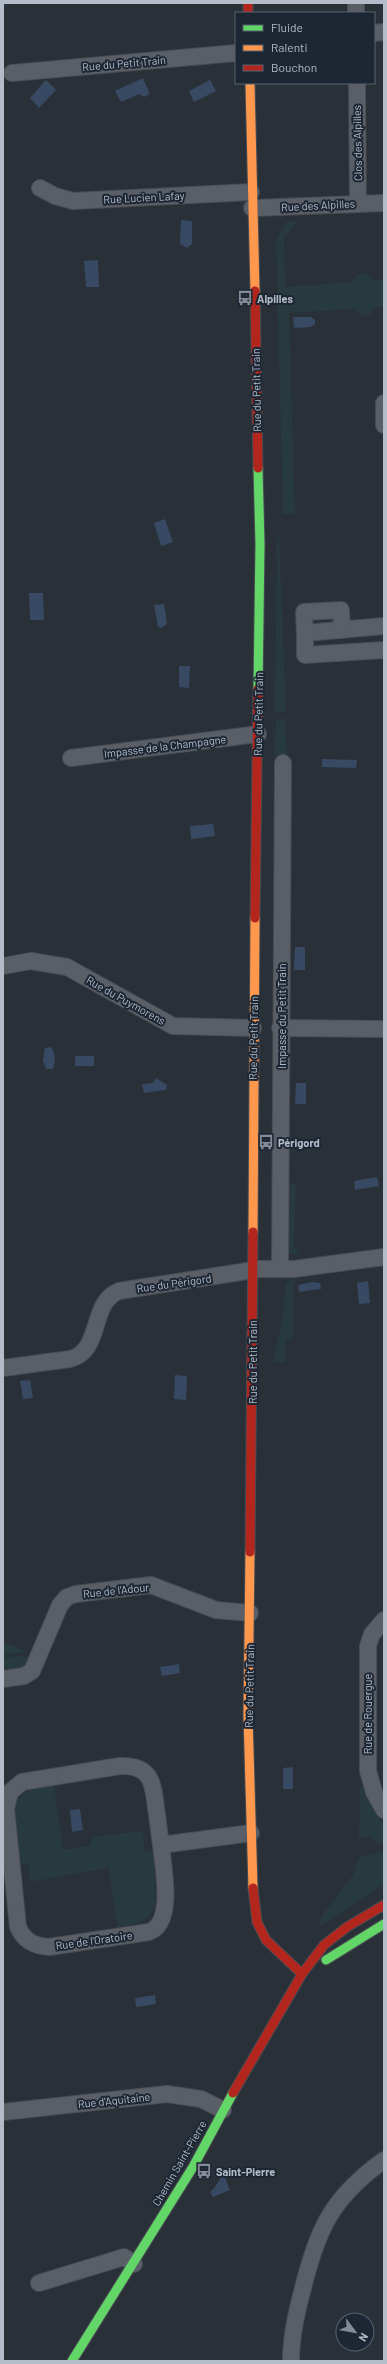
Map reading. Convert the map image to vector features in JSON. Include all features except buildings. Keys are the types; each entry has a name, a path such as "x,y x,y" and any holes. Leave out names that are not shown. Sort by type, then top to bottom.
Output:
{"street":[{"name":"Rue du Petit Train","path":"12,73 235,53"},
{"name":"Rue du Petit Train","path":"250,84 251,192 260,544 253,1028 250,1613 248,1716 250,1833 253,1895 257,1922 266,1940 283,1954 302,1974"},
{"name":"Clos des Alpilles","path":"357,84 358,203"},
{"name":"Rue Lucien Lafay","path":"40,188 55,196 73,201 251,192"},
{"name":"Rue des Alpilles","path":"252,208 384,202"},
{"path":"384,403 384,425"},
{"path":"384,626 305,633 305,655 384,650"},
{"name":"Impasse de la Champagne","path":"71,758 258,734"},
{"name":"Impasse du Petit Train","path":"280,1269 280,1028 283,763"},
{"name":"Rue du Puymorens","path":"3,966 31,961 67,967 173,1026 253,1028"},
{"path":"280,1028 384,1028"},
{"name":"Rue du Périgord","path":"3,1368 70,1358 80,1355 90,1342 103,1305 111,1295 119,1291 260,1269 280,1269 384,1257"},
{"name":"Rue de l'Adour","path":"3,1679 24,1676 32,1671 60,1605 67,1597 76,1594 151,1585 216,1610 250,1613"},
{"name":"Rue de Rouergue","path":"384,1620 372,1634 368,1646 367,1715 368,1771 374,1792 384,1810"},
{"name":"Rue de l'Oratoire","path":"120,1766 138,1768 149,1776 153,1785 161,1845 165,1904 163,1920 157,1928 149,1932 49,1946 34,1944 23,1936 18,1927 6,1809 10,1792 18,1785 27,1780 120,1766"},
{"path":"161,1845 250,1833"},
{"name":"Chemin Saint-Pierre","path":"72,2361 134,2264 193,2167 223,2110 302,1974 324,1945 347,1927 384,1905"},
{"name":"Chemin Saint-Pierre","path":"302,1974 384,1924"},
{"name":"Rue d'Aquitaine","path":"3,2112 167,2094 201,2099 223,2110"},
{"path":"291,2361 293,2331 317,2239 330,2214 347,2191 384,2160"},
{"path":"39,2283 124,2257 134,2264"}],"green space":[{"path":"288,221 298,221 284,237 285,287 351,282 357,275 365,273 374,280 384,280 384,307 376,307 369,315 363,316 354,309 289,313 295,513 283,514 276,241"},
{"path":"279,538 286,712 275,712 277,539"},
{"path":"276,719 285,719 287,755 274,755"},
{"path":"296,1184 294,1248 301,1255 287,1254 286,1185"},
{"path":"299,1278 293,1284 293,1339 286,1339 285,1362 273,1362 283,1318 285,1286 290,1279"},
{"path":"3,1642 29,1652 3,1655"},
{"path":"18,1656 30,1658 21,1668 3,1670 3,1658"},
{"path":"54,1785 63,1850 91,1845 91,1837 143,1831 145,1852 153,1851 156,1901 150,1914 142,1921 117,1927 109,1868 30,1882 28,1864 20,1865 14,1809 20,1797 25,1793"},
{"path":"360,1786 362,1786 384,1827 383,1843 379,1844 369,1836 359,1838"},
{"path":"384,1851 384,1884 320,1926 321,1917 353,1875 359,1857"}],"water":[{"path":"143,78 150,94 144,97 139,94 121,102 115,91"},
{"path":"46,80 56,90 39,108 30,98"},
{"path":"210,80 216,91 194,102 189,91"},
{"path":"181,220 192,221 192,244 187,248 180,244"},
{"path":"98,260 99,287 86,287 84,261"},
{"path":"293,317 311,317 315,320 315,324 310,327 294,328"},
{"path":"165,519 173,542 161,546 154,523"},
{"path":"29,593 43,593 44,620 30,620"},
{"path":"164,604 167,624 161,628 158,627 154,605"},
{"path":"179,666 190,666 189,688 179,687"},
{"path":"322,759 357,760 356,768 322,767"},
{"path":"213,824 215,836 191,839 190,826"},
{"path":"295,947 305,947 305,970 294,970"},
{"path":"51,1047 55,1061 54,1066 53,1069 46,1069 43,1060 45,1048"},
{"path":"75,1056 94,1056 94,1066 75,1066"},
{"path":"156,1078 167,1085 166,1090 144,1093 142,1084 153,1083"},
{"path":"296,1083 306,1083 306,1104 295,1104"},
{"path":"377,1177 379,1186 355,1190 354,1181"},
{"path":"368,1281 370,1303 359,1304 357,1283"},
{"path":"312,1282 320,1283 321,1289 299,1292 298,1285"},
{"path":"175,1375 187,1376 186,1400 174,1399"},
{"path":"30,1380 33,1398 23,1399 20,1381"},
{"path":"179,1664 180,1673 162,1676 160,1667"},
{"path":"293,1767 293,1789 283,1789 283,1768"},
{"path":"80,1809 83,1830 72,1832 70,1810"},
{"path":"155,1995 156,2004 136,2007 135,1998"},
{"path":"224,2175 230,2190 213,2197 210,2192"}],"traffic: fast":[{"path":"258,468 260,544 258,689"},
{"path":"326,1960 384,1924"},
{"path":"72,2361 193,2167 233,2093"}],"traffic: slow":[{"path":"250,84 255,291"},
{"path":"253,1232 255,918"},
{"path":"250,1552 248,1716 253,1888"}],"traffic: jam":[{"path":"248,3 248,12"},
{"path":"255,291 258,468"},
{"path":"255,918 258,689"},
{"path":"250,1552 253,1232"},
{"path":"253,1888 257,1922 266,1940 302,1974"},
{"path":"233,2093 302,1974 324,1945 347,1927 384,1905"}],"place":[{"name":"Alpilles","path":"245,298"},
{"name":"Périgord","path":"266,1142"},
{"name":"Saint-Pierre","path":"204,2171"}]}
